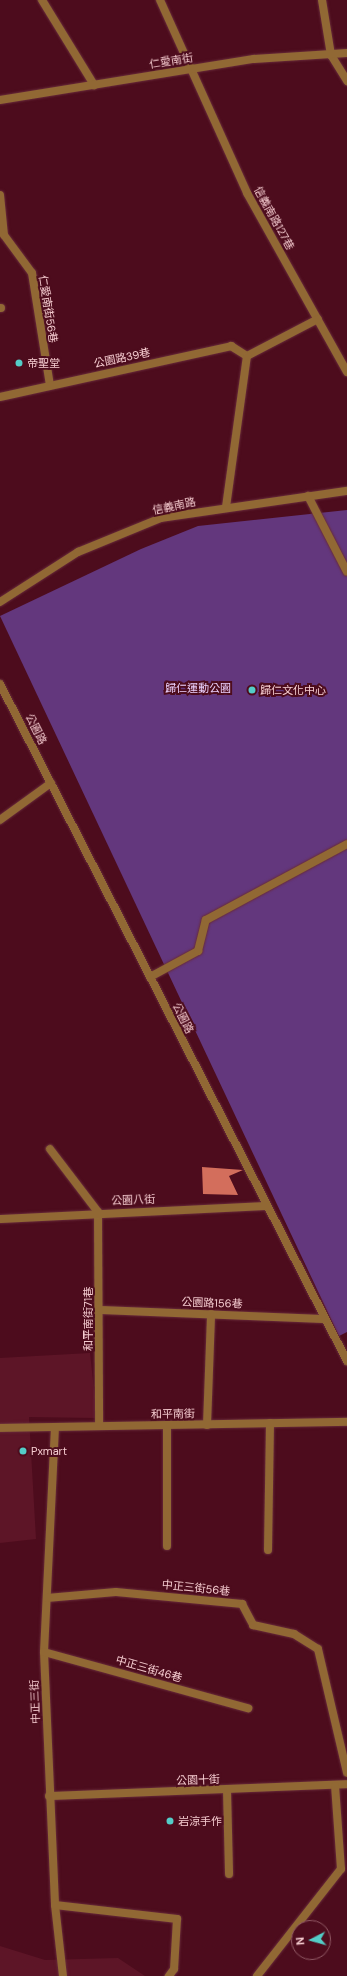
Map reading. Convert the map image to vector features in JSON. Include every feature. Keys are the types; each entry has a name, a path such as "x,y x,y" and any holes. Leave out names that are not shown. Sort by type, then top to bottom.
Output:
{"street":[{"path":"42,0 94,85"},
{"name":"信義南路127巷","path":"160,0 194,69 247,193 347,372"},
{"path":"322,0 331,55 347,81"},
{"name":"仁愛南街","path":"0,100 254,59 347,53"},
{"name":"仁愛南街56巷","path":"0,195 4,235 32,273 49,386"},
{"path":"226,507 247,356 318,320"},
{"name":"公園路39巷","path":"0,397 231,346 247,356"},
{"name":"信義南路","path":"0,602 78,552 161,518 226,507 347,491"},
{"path":"308,496 347,572"},
{"name":"公園路","path":"0,684 325,1319 344,1348 347,1361"},
{"path":"0,820 51,783"},
{"path":"150,977 198,951 206,920 347,844"},
{"path":"50,1149 98,1212"},
{"name":"公園八街","path":"0,1219 98,1212 267,1206"},
{"name":"和平南街71巷","path":"98,1212 99,1426"},
{"name":"公園路156巷","path":"99,1310 325,1319"},
{"path":"207,1425 210,1314"},
{"name":"和平南街","path":"0,1428 347,1422"},
{"path":"268,1550 270,1423"},
{"path":"167,1425 167,1546"},
{"name":"中正三街","path":"55,1427 44,1652 55,1905 63,1976"},
{"name":"中正三街56巷","path":"47,1598 116,1592 242,1604 253,1625 294,1634 318,1650 347,1773"},
{"name":"中正三街46巷","path":"44,1652 248,1708"},
{"name":"公園十街","path":"50,1796 334,1786 347,1784"},
{"path":"257,1976 341,1869 334,1786"},
{"path":"227,1790 229,1874"},
{"path":"55,1905 177,1919 174,1969 169,1976"}],"shaded area":[{"path":"90,1353 97,1418 29,1417 36,1539 0,1543 0,1358"},
{"path":"0,1946 45,1960 118,1958 145,1976 0,1976"}],"green space":[{"name":"歸仁運動公園","path":"347,510 347,1332 339,1336 0,616 141,549 198,526"}],"building":[{"path":"202,1167 243,1170 229,1176 238,1195 203,1194"}],"place":[{"name":"帝聖堂","path":"19,363"},
{"name":"歸仁文化中心","path":"252,690"},
{"name":"Pxmart","path":"23,1451"},
{"name":"岩涼手作","path":"170,1821"}]}
